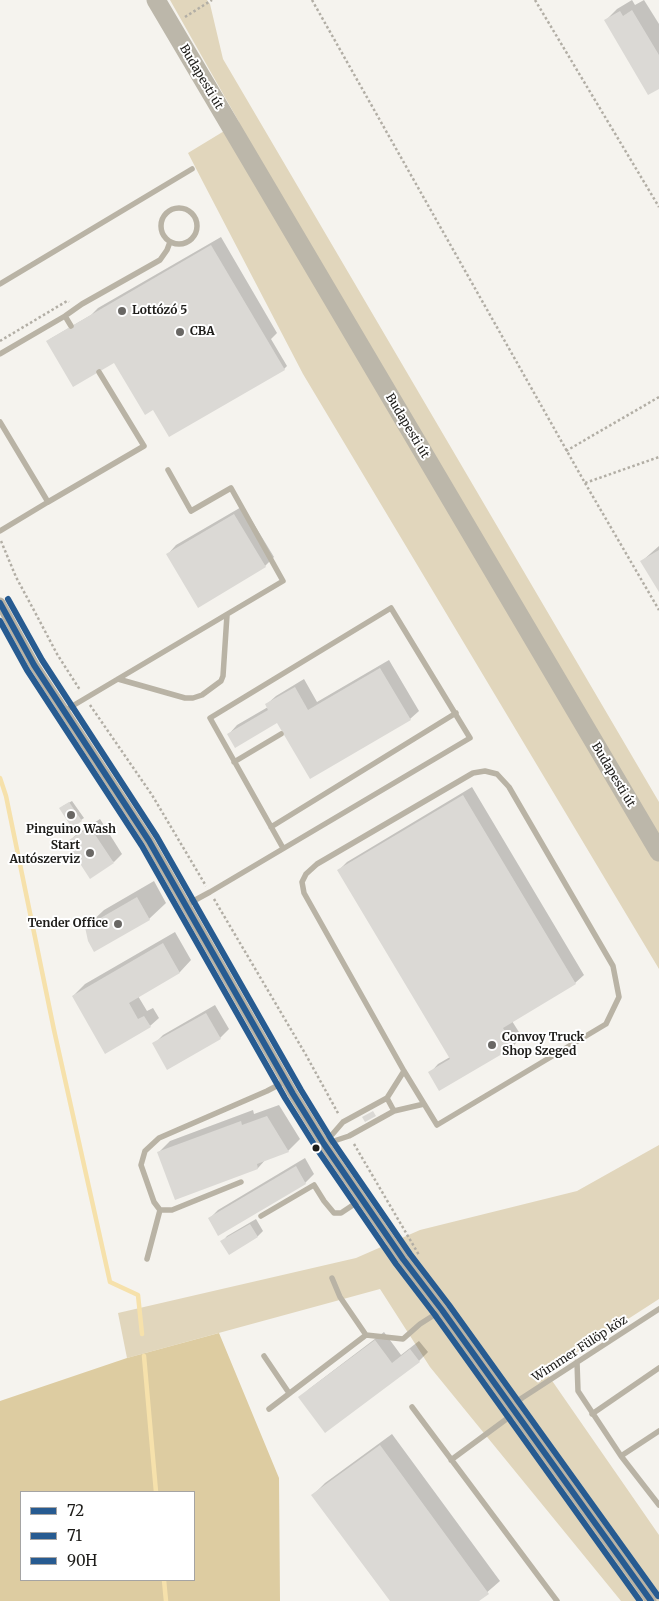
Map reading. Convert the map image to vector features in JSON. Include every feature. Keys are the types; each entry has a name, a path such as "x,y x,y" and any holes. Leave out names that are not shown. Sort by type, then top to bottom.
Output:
{"main road":[{"name":"Budapesti út","path":"156,0 659,852"}],"street":[{"path":"0,603 34,665 130,809 324,1144 403,1259 514,1409 651,1601"}],"lane":[{"path":"0,284 192,169"},
{"path":"180,208 191,212 195,217 198,228 192,239 182,245 170,242 165,239 161,228 164,216 174,209 180,208"},
{"path":"0,354 160,260 168,250 170,242"},
{"path":"65,316 71,326"},
{"path":"0,530 144,446 99,372"},
{"path":"0,422 48,502"},
{"path":"64,711 283,581 231,488 192,511 168,470"},
{"path":"186,905 283,848 470,738 391,608 210,718 283,848"},
{"path":"118,680 185,698 194,698 202,695 221,681 223,676 227,615"},
{"path":"271,827 456,713"},
{"path":"234,762 281,734"},
{"path":"485,771 497,774 509,787 613,966 619,997 606,1024 437,1125 424,1104 304,893 302,882 306,874 316,864 473,773 485,771"},
{"path":"324,1144 343,1122 387,1098 404,1071"},
{"path":"160,1210 154,1202 141,1165 145,1150 159,1138 268,1091 286,1081"},
{"path":"387,1098 394,1111"},
{"path":"324,1144 349,1136 394,1111 424,1104"},
{"path":"160,1210 172,1210 241,1182"},
{"path":"261,1216 314,1185 334,1213 340,1213 362,1199"},
{"path":"147,1259 160,1210"},
{"path":"332,1278 340,1297 366,1335"},
{"name":"Wimmer Fülöp köz","path":"450,1460 577,1362 659,1309"},
{"path":"269,1409 366,1335 403,1339 420,1324 442,1310"},
{"path":"264,1356 289,1393"},
{"path":"577,1362 578,1391 621,1456 659,1505"},
{"path":"592,1414 659,1368"},
{"path":"412,1407 556,1601"},
{"path":"621,1456 659,1430"},
{"path":"653,1497 659,1493"}],"path":[{"path":"171,25 212,0"},
{"path":"312,0 566,451 659,610"},
{"path":"535,0 659,207"},
{"path":"0,341 67,301 76,308"},
{"path":"566,451 659,397"},
{"path":"585,483 659,457"}],"shaded area":[{"path":"170,0 207,0 210,4 223,59 659,802 659,969 303,374 188,153 239,122"},
{"path":"659,1145 659,1299 546,1372 659,1535 659,1601 621,1601 430,1367 380,1289 127,1358 118,1313 356,1258 420,1230 577,1191"},
{"path":"219,1333 279,1478 280,1601 0,1601 0,1401 127,1358"}],"building":[{"path":"632,10 659,55 659,89 648,95 604,20 620,11 623,16"},
{"name":"CBA","path":"211,245 285,370 169,437 153,410 145,415 114,363 73,387 46,341"},
{"path":"234,514 266,567 198,608 166,554"},
{"path":"659,550 659,592 640,561"},
{"path":"380,668 411,720 310,779 277,723 235,748 227,734 268,710 265,704 295,687 308,710"},
{"path":"463,795 576,984 503,1028 514,1047 439,1091 428,1072 450,1059 337,870"},
{"name":"Pinguino Wash","path":"69,802 82,821 72,828 59,808"},
{"name":"Start Autószerviz","path":"90,827 114,863 90,879 66,842"},
{"name":"Tender Office","path":"137,897 150,920 94,952 88,941 85,927"},
{"path":"163,943 180,973 129,1003 138,1019 144,1016 151,1027 105,1054 72,996"},
{"path":"206,1013 221,1039 167,1070 152,1043"},
{"path":"373,1111 376,1116 365,1122 362,1117"},
{"path":"267,1116 289,1152 257,1164 258,1169 175,1200 157,1152 241,1121 242,1125"},
{"path":"296,1166 306,1184 218,1236 208,1218"},
{"path":"250,1224 258,1237 229,1255 220,1241"},
{"path":"375,1340 392,1363 410,1349 420,1362 325,1433 298,1397"},
{"path":"380,1445 489,1594 479,1601 390,1601 311,1495"}],"waterway":[{"path":"0,778 6,796 54,1030 110,1282 138,1295 142,1334"},
{"path":"144,1356 156,1491"},
{"path":"164,1581 166,1601"}],"transit line":[{"name":"90H","path":"8,599 42,660 157,837 301,1090 331,1139 410,1254 449,1305 658,1596"},
{"name":"72","path":"0,603 34,665 149,841 293,1094 324,1144 403,1259 442,1310 651,1601"},
{"name":"71","path":"0,621 27,670 142,846 285,1098 317,1149 396,1264 435,1315 640,1601"}],"place":[{"name":"Lottózó 5","path":"122,311"},
{"name":"CBA","path":"180,332"},
{"name":"Pinguino Wash","path":"71,815"},
{"name":"Start Autószerviz","path":"90,853"},
{"name":"Tender Office","path":"118,924"},
{"name":"Convoy Truck Shop Szeged","path":"492,1045"}]}
